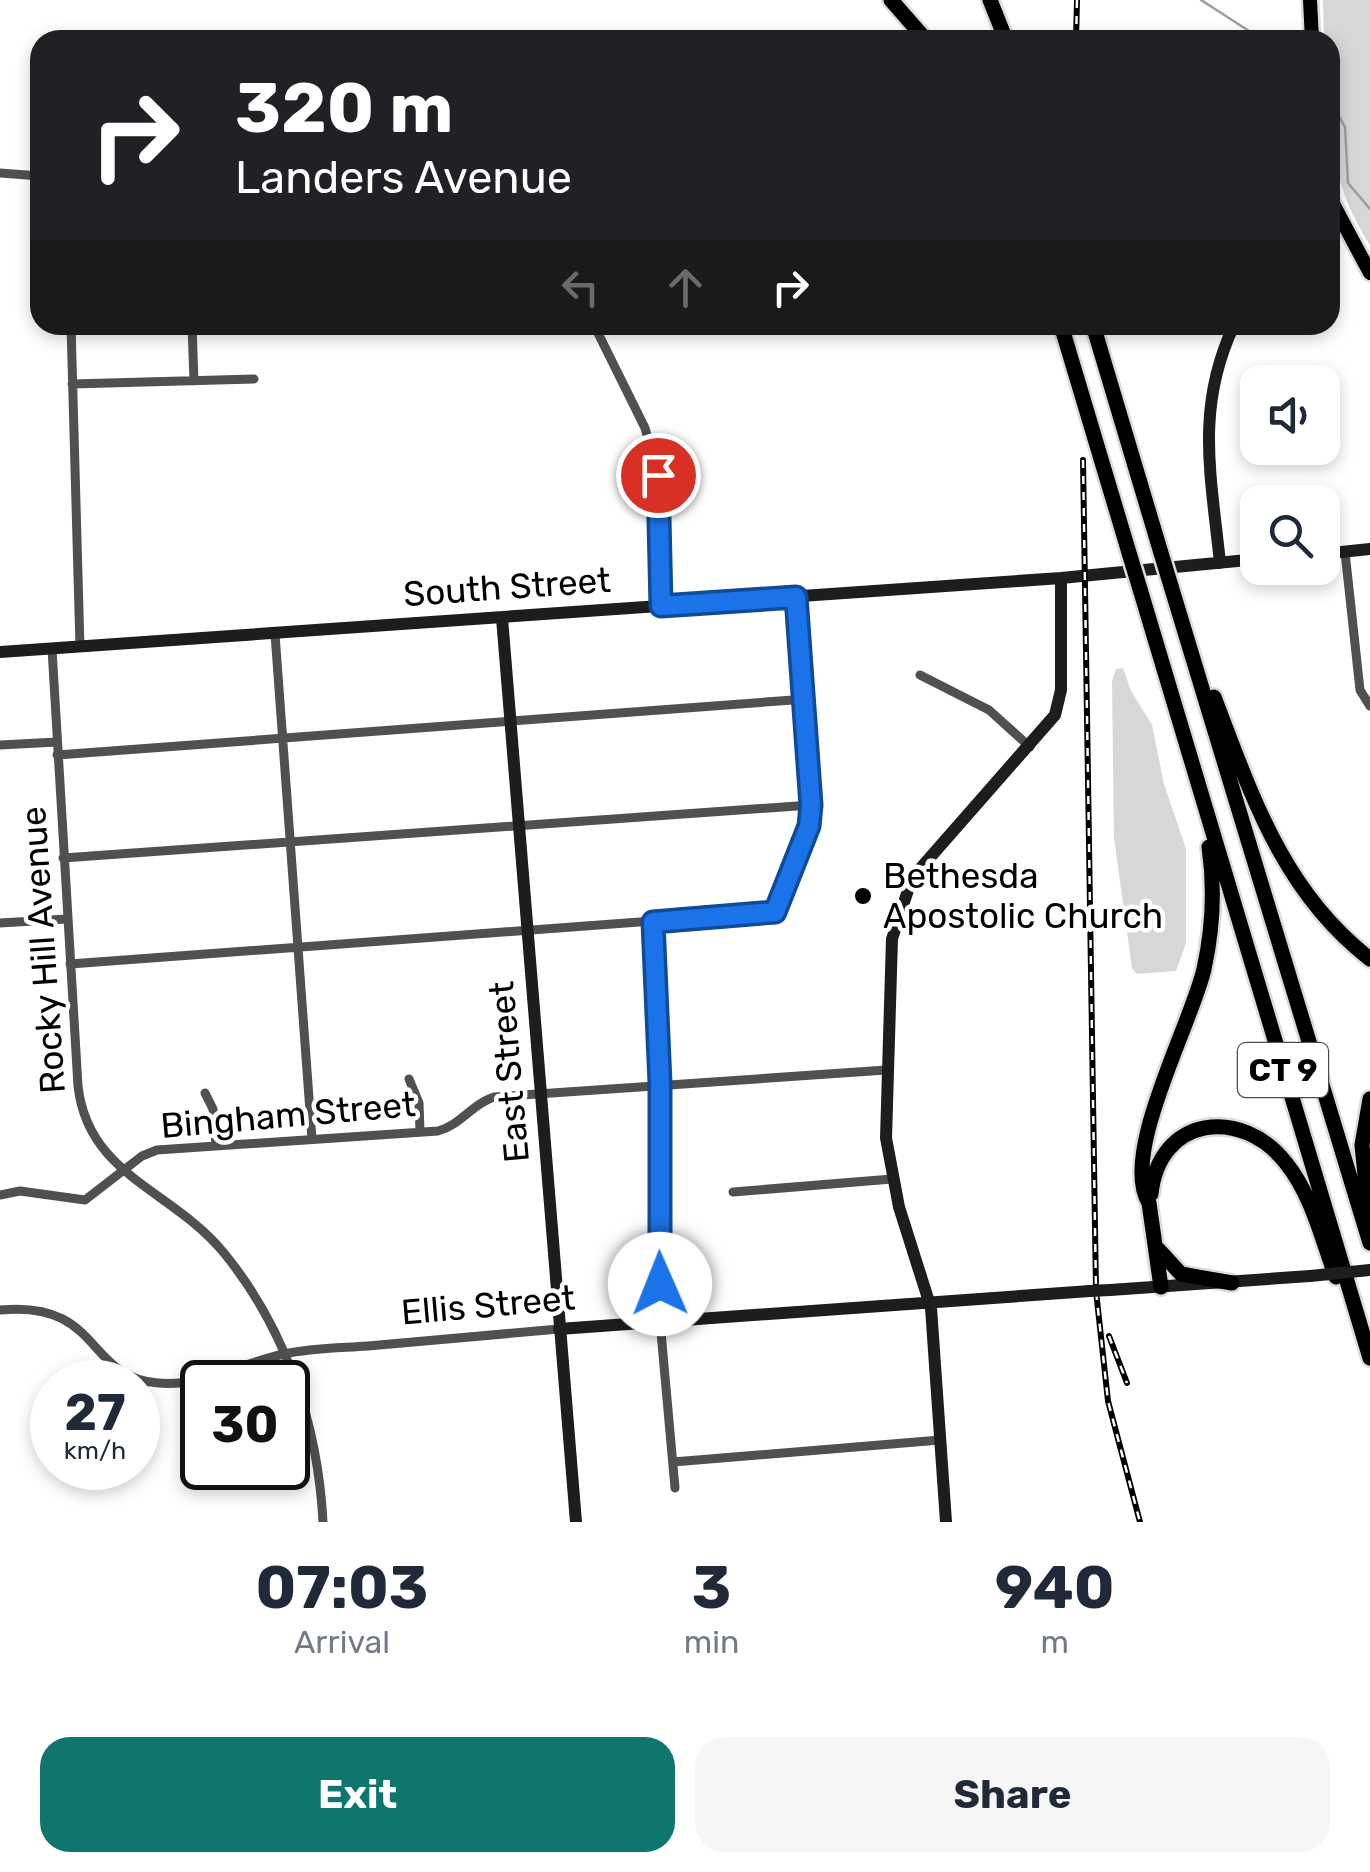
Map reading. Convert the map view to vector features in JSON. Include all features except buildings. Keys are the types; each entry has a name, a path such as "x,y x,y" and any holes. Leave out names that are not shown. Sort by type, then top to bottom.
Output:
{"highway":[{"path":"890,0 917,30"},
{"path":"990,0 1002,30"},
{"name":"CT 9","path":"1063,335 1370,1358"},
{"name":"CT 9","path":"1096,335 1370,1243"},
{"path":"1187,638 1278,854 1320,914 1370,959"},
{"path":"1161,1287 1143,1185 1147,1136 1197,997 1211,927 1212,874 1202,798"},
{"path":"1370,1099 1362,1154 1370,1224"},
{"path":"1149,1203 1159,1159 1187,1132 1223,1127 1264,1142 1283,1159 1302,1188 1350,1316 1364,1341"},
{"path":"1155,1243 1181,1274 1232,1283"}],"main road":[{"path":"1310,0 1312,30"},
{"path":"1340,217 1370,273"},
{"path":"1220,563 1207,416 1214,376 1230,335"},
{"path":"1340,552 1370,548"},
{"name":"South Street","path":"0,652 1061,578 1240,561"},
{"path":"946,1522 929,1299 892,1179 886,1126 892,939 908,886 1051,722 1060,699 1061,578"},
{"name":"East Street","path":"502,618 576,1522"},
{"name":"Ellis Street","path":"560,1329 929,1299 1232,1283 1370,1270"}],"street":[{"path":"0,173 30,175"},
{"path":"70,335 80,648"},
{"path":"192,335 194,381"},
{"path":"599,335 645,428 658,475 661,606"},
{"path":"72,384 254,379"},
{"path":"1345,552 1360,690 1370,706"},
{"path":"70,964 775,912 809,826 811,805 796,597"},
{"path":"275,634 312,1139"},
{"name":"Rocky Hill Avenue","path":"52,649 80,1104 96,1142 123,1170 179,1209 224,1252 284,1354 308,1414 320,1472 323,1522"},
{"path":"920,675 989,710 1030,747"},
{"path":"58,755 806,699"},
{"path":"0,746 57,742"},
{"path":"63,858 811,805"},
{"path":"0,923 67,920"},
{"path":"653,922 660,1083 660,1321 674,1488"},
{"name":"Bingham Street","path":"0,1194 20,1191 85,1200 123,1170 158,1150 450,1128 482,1101 660,1083 886,1070"},
{"path":"410,1080 418,1103 420,1132"},
{"path":"205,1093 214,1110 216,1146"},
{"path":"733,1192 892,1179"},
{"name":"Ellis Street","path":"0,1310 38,1310 58,1316 90,1337 115,1369 132,1379 157,1383 210,1378 284,1354 560,1329"},
{"path":"672,1462 940,1440"}],"shaded area":[{"path":"1323,0 1370,0 1370,245 1355,220 1340,178 1340,30 1324,30"},
{"path":"1123,668 1131,691 1152,725 1164,784 1186,849 1186,943 1176,971 1137,974 1132,968 1114,838 1112,681 1116,669"}],"waterway":[{"path":"1201,0 1248,30"},
{"path":"1340,118 1345,127 1348,183 1370,209"}],"railway":[{"path":"1076,30 1077,0"},
{"path":"1083,460 1096,1291 1108,1401 1140,1522"},
{"path":"1109,1336 1127,1383"}],"place":[{"name":"Bethesda Apostolic Church","path":"863,896"}],"route":[{"path":"658,475 661,606 796,597 811,805 809,826 781,905 775,912 653,922 660,1083 660,1284"}]}
